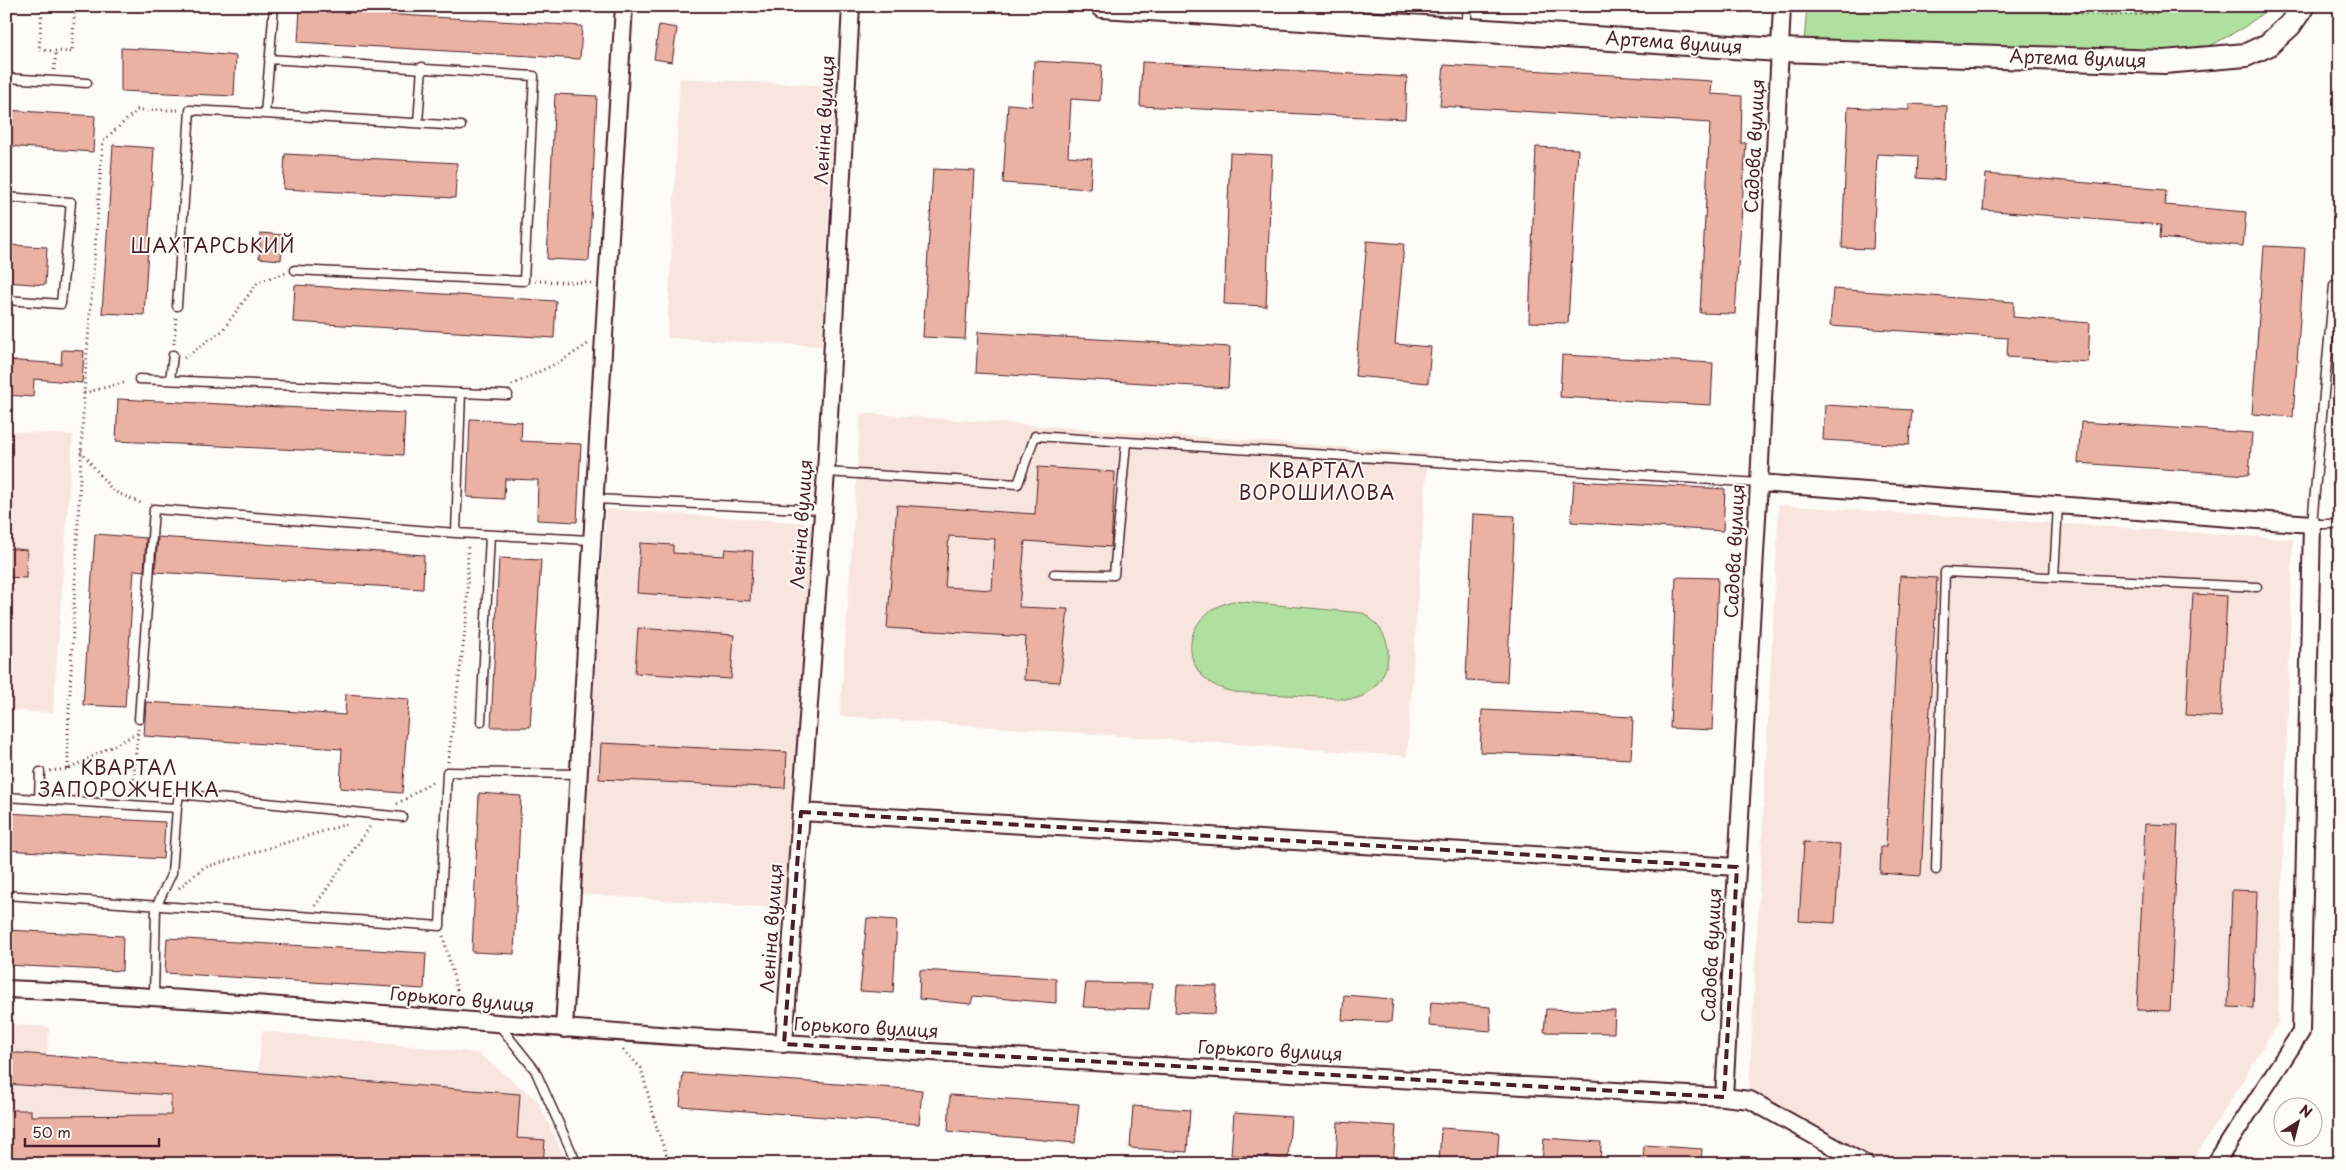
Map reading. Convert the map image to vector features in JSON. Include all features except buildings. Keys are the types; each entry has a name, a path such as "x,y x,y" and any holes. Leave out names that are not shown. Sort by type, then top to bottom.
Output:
{"street":[{"path":"564,1029 577,774 624,6"},
{"name":"Леніна вулиця","path":"784,1044 826,472 851,6"},
{"name":"Артема вулиця","path":"1102,6 1779,50 2164,62 2246,56 2268,46 2290,25 2303,6"},
{"name":"Садова вулиця","path":"1724,1097 1759,484 1782,6"},
{"path":"1759,484 2312,524 2301,1032 2215,1164"},
{"path":"801,812 1737,867"},
{"name":"Горького вулиця","path":"6,989 154,996 564,1029 784,1044 1724,1097 1750,1100 1865,1164"}],"lane":[{"path":"265,114 274,6"},
{"path":"1466,29 1468,6"},
{"path":"270,59 422,67 534,76 524,281 295,270"},
{"path":"418,123 422,67"},
{"path":"6,78 87,83"},
{"path":"177,306 190,110 462,126"},
{"path":"6,197 71,202 61,304 6,300"},
{"path":"2334,285 2312,524 2340,524"},
{"path":"170,380 173,354"},
{"path":"138,378 508,396"},
{"path":"456,533 461,393"},
{"path":"826,472 1018,484 1035,436 1759,484"},
{"path":"1054,574 1114,575 1126,443"},
{"path":"595,499 823,510"},
{"path":"2054,578 2058,505"},
{"path":"139,719 154,509 468,534 591,540"},
{"path":"481,722 490,535"},
{"path":"1936,870 1945,572 2257,587"},
{"path":"39,798 40,772"},
{"path":"6,895 440,926 447,772 577,774"},
{"path":"154,996 156,907 172,873 179,794 402,818"},
{"path":"6,797 177,808"},
{"path":"498,1023 535,1070 577,1164"}],"path":[{"path":"42,6 39,50 72,52 75,6"},
{"path":"2031,6 2098,14 2162,11 2193,6"},
{"path":"2160,6 2162,11"},
{"path":"53,81 56,51"},
{"path":"68,769 84,393 103,141 137,110 190,110"},
{"path":"172,367 222,331 258,282 295,270"},
{"path":"524,281 607,284"},
{"path":"173,354 177,306"},
{"path":"491,395 564,360 604,332"},
{"path":"84,393 138,378"},
{"path":"81,451 113,491 154,509"},
{"path":"156,907 203,868 378,815 447,772 467,616 468,534"},
{"path":"132,804 139,719"},
{"path":"40,772 68,769 138,733"},
{"path":"308,917 378,815"},
{"path":"440,926 464,1020"},
{"path":"621,1047 640,1068 658,1132 670,1164"}],"highlighted area":[{"path":"801,812 1737,867 1724,1097 784,1044"}],"shaded area":[{"path":"680,78 835,86 822,346 667,338"},
{"path":"861,413 1428,453 1407,756 840,716"},
{"path":"6,431 73,435 53,713 6,710"},
{"path":"1779,505 2293,539 2278,1023 2191,1164 1883,1164 1749,1090"},
{"path":"606,509 812,523 786,909 580,894"},
{"path":"6,1024 49,1027 47,1056 258,1073 262,1031 478,1053 538,1101 568,1164 6,1164"}],"green space":[{"path":"1807,6 2272,6 2246,26 2203,50 2157,50 1804,42"},
{"path":"1233,601 1363,613 1374,621 1385,637 1388,657 1385,671 1372,689 1366,694 1353,699 1234,692 1215,686 1202,675 1194,662 1191,648 1193,633 1201,620 1214,608"}],"district":[{"name":"ШАХТАРСЬКИЙ","path":"213,246"},
{"name":"КВАРТАЛ ВОРОШИЛОВА","path":"1317,482"},
{"name":"КВАРТАЛ ЗАПОРОЖЧЕНКА","path":"129,779"}]}
